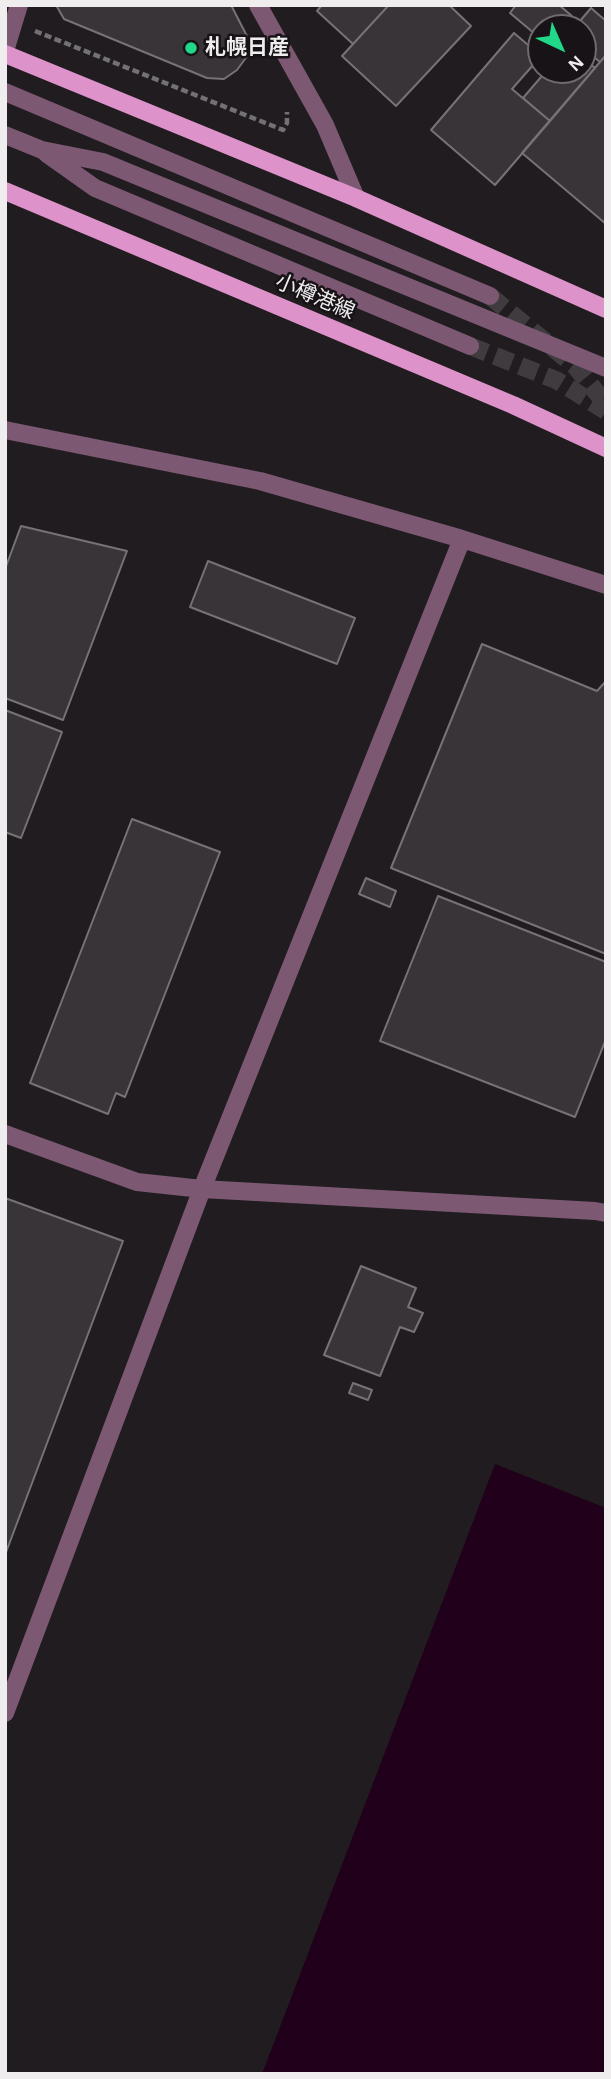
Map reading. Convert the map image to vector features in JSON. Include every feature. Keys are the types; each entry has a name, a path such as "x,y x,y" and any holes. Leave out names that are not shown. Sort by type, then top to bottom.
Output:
{"main road":[{"path":"5,52 356,198 606,309"},
{"name":"小樽港線","path":"5,191 513,405 606,449"}],"street":[{"path":"5,52 19,5"},
{"path":"258,5 325,125 356,198"},
{"path":"5,92 490,296"},
{"path":"5,135 42,150 103,162 606,368"},
{"path":"42,150 95,188 470,346"},
{"path":"5,430 260,481 462,539 606,585"},
{"path":"7,1701 202,1189 462,539"},
{"path":"5,1133 137,1182 202,1189 606,1213"}],"path":[{"path":"30,29 283,130 287,123 287,108"}],"shaded area":[{"path":"495,1464 606,1508 606,2074 262,2074"}],"building":[{"name":"札幌日産","path":"56,5 231,5 249,40 248,55 237,70 224,79 207,78 64,19"},
{"path":"322,5 389,5 353,44 317,11"},
{"path":"389,5 449,5 471,26 396,106 342,56"},
{"path":"516,5 559,5 570,14 527,14 527,27 510,13"},
{"path":"591,8 606,21 606,55 600,62 597,60 597,14 586,14"},
{"path":"514,33 527,44 527,72 512,89 550,121 495,185 431,130"},
{"path":"606,55 606,224 522,153 581,84 597,84 597,66"},
{"path":"535,84 581,84 550,121 523,98"},
{"path":"21,526 127,551 63,720 5,698 5,569"},
{"path":"208,561 355,618 337,664 190,607"},
{"path":"482,644 597,691 606,681 606,954 391,868"},
{"path":"5,710 62,732 21,838 5,832"},
{"path":"132,819 220,852 125,1097 116,1093 108,1114 30,1083"},
{"path":"366,878 396,891 390,907 359,894"},
{"path":"438,896 606,962 606,1039 575,1117 380,1041"},
{"path":"5,1198 123,1241 5,1555"},
{"path":"361,1266 416,1288 408,1307 423,1313 414,1332 400,1327 380,1376 324,1355"},
{"path":"353,1383 372,1390 368,1400 349,1393"}],"tunnel":[{"path":"490,296 575,366 606,404"},
{"path":"470,346 556,380 606,411"}],"place":[{"name":"札幌日産","path":"191,48"}]}
